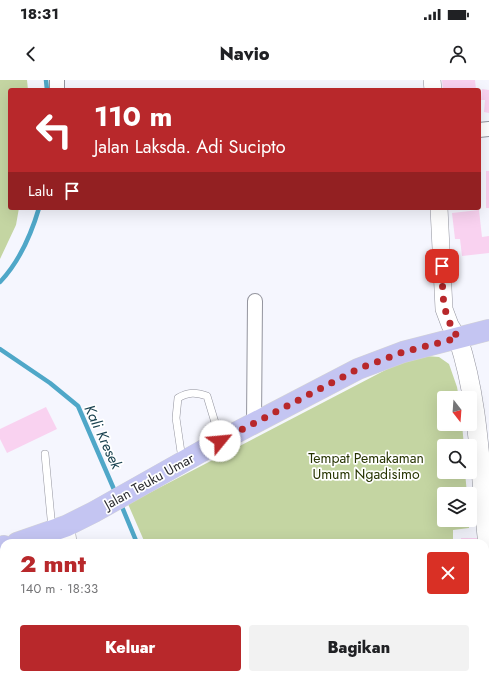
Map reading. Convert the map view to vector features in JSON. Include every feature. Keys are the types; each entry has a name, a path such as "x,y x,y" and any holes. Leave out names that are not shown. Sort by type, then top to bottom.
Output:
{"main road":[{"name":"Jalan Teuku Umar","path":"35,539 62,533 94,512 220,441 358,369 403,352 489,330"},
{"path":"458,338 464,355 478,436 488,539"}],"street":[{"path":"439,210 444,309 458,338"},
{"path":"254,423 255,301"}],"lane":[{"path":"183,462 176,408 178,398 184,394 196,392 207,396 220,441"},
{"path":"45,454 62,533"}],"green space":[{"path":"0,80 27,80 28,88 8,88 8,210 19,210 16,225 0,259"},
{"name":"Tempat Pemakaman Umum Ngadisimo","path":"426,356 439,357 449,364 458,391 437,391 437,431 463,431 463,439 437,439 437,479 466,479 466,487 437,487 437,527 469,527 453,530 453,539 143,539 128,504 397,364"}],"building":[{"path":"442,80 475,80 476,88 443,88"},
{"path":"482,89 489,90 489,113 484,112 485,100 481,100"},
{"path":"486,171 489,171 489,208 486,208"},
{"path":"479,210 482,237 489,236 489,253 462,256 460,239 455,239 452,213"},
{"path":"46,407 57,429 7,453 0,439 0,429"},
{"path":"461,538 479,538 479,539"}],"waterway":[{"name":"Kali Kresek","path":"46,80 47,88"},
{"name":"Kali Kresek","path":"0,282 7,274 24,247 38,210"},
{"name":"Kali Kresek","path":"0,349 50,383 78,406 116,494"},
{"name":"Kali Kresek","path":"120,502 135,539"}],"route":[{"path":"220,441 358,369 403,352 458,338 444,309 442,266"}]}
